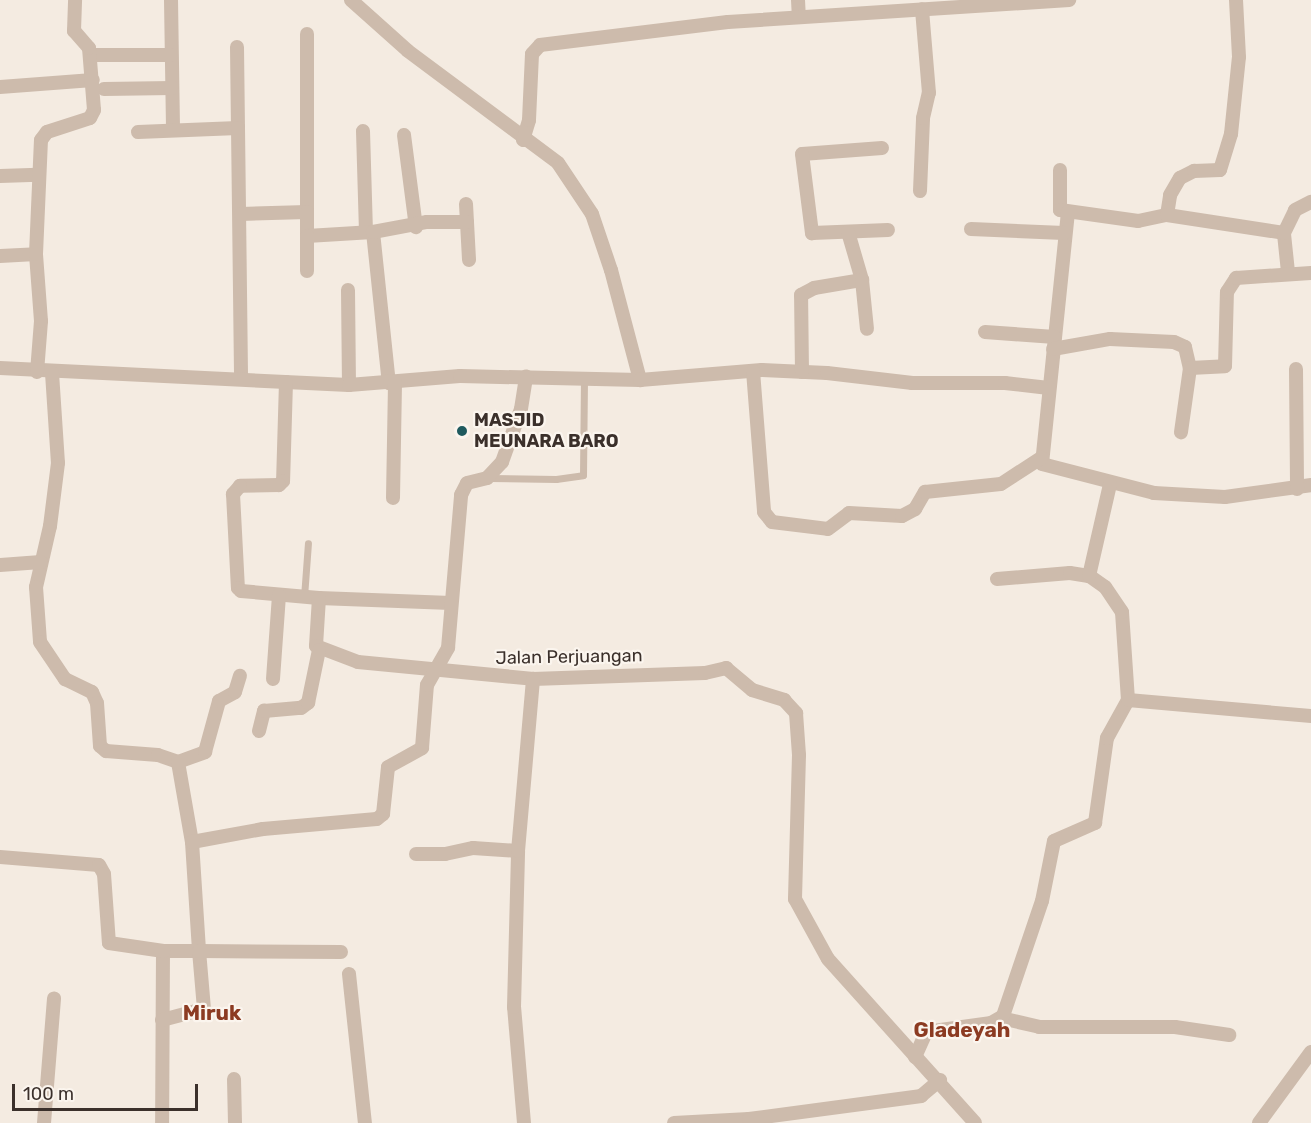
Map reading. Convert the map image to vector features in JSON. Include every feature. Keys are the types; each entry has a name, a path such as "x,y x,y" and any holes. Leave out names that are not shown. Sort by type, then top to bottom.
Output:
{"street":[{"path":"37,372 41,321 36,254 41,140 47,132 90,118 99,84 90,55 74,31 75,0"},
{"path":"171,0 173,130"},
{"path":"351,0 408,51 558,164 592,214 611,270 631,380"},
{"path":"798,0 799,17"},
{"path":"524,140 529,120 532,54 540,45 799,17 864,6 922,9 983,3 1069,0"},
{"path":"1167,216 1170,195 1180,178 1194,171 1220,170 1226,158 1239,57 1236,0"},
{"path":"920,191 923,118 929,93 922,9"},
{"path":"307,34 307,271"},
{"path":"237,47 242,378"},
{"path":"90,55 171,55"},
{"path":"0,87 99,84 172,88"},
{"path":"138,132 238,128"},
{"path":"363,131 369,232 392,382 393,498"},
{"path":"404,135 416,227"},
{"path":"788,152 802,154 882,148"},
{"path":"802,154 812,233 888,230"},
{"path":"1060,170 1060,210 1138,221 1167,216 1284,233"},
{"path":"0,176 38,175"},
{"path":"1288,272 1284,233 1295,210 1311,202"},
{"path":"466,204 470,260"},
{"path":"241,214 307,212"},
{"path":"1068,212 1041,458 1045,468 1154,493 1225,497 1304,487 1296,369"},
{"path":"307,236 416,227 427,222 467,222"},
{"path":"972,229 1064,233"},
{"path":"848,232 862,280 867,329"},
{"path":"0,256 36,254"},
{"path":"1190,368 1225,366 1231,283 1236,278 1288,272 1311,273"},
{"path":"802,372 801,295 814,288 862,280"},
{"path":"348,290 349,385"},
{"path":"985,332 1054,343 1110,339 1174,342 1185,347 1190,368 1181,432"},
{"path":"0,368 52,373 242,378 349,385 460,376 631,380 753,371 802,372 912,383 1005,383 1049,388"},
{"path":"753,371 764,512 772,522 828,529 849,513 902,516 915,509 925,492 1001,484 1041,458"},
{"path":"52,373 58,463 35,612 40,642 65,679 92,692 97,703 100,746 106,752 158,755 178,762 205,752 219,701 235,692 240,676"},
{"path":"192,842 263,829 377,819 386,804 388,767 422,748 427,685 434,670 444,661 448,648 461,495 467,483 487,478 502,462 512,440 526,376"},
{"path":"286,382 283,481 279,485 240,486 233,494 238,588 242,591 318,598 451,603"},
{"path":"1089,576 1110,484"},
{"path":"0,565 41,562"},
{"path":"997,579 1070,573 1089,576 1105,587 1122,612 1128,700 1107,738 1095,823 1054,841 1042,901 1001,1018"},
{"path":"273,680 279,595"},
{"path":"259,731 264,711 301,708 308,703 318,650 315,640 318,598"},
{"name":"Jalan Perjuangan","path":"318,650 358,662 533,679 705,673 721,668 730,669 765,697 784,700 796,713 799,754 795,899 828,959 915,1057"},
{"path":"524,1123 514,1007 518,851 533,679"},
{"path":"1128,700 1311,716"},
{"path":"162,1020 204,1009 192,842 178,762"},
{"path":"416,854 473,849 518,851"},
{"path":"0,856 99,865 104,874 109,944 163,951 341,952"},
{"path":"162,1123 163,951"},
{"path":"349,974 365,1123"},
{"path":"44,1123 54,998"},
{"path":"975,1123 915,1057 926,1032 1001,1018 1039,1026 1175,1027 1228,1035"},
{"path":"1260,1123 1311,1052"},
{"path":"234,1079 235,1123"},
{"path":"674,1123 749,1119 921,1096 938,1081"}],"lane":[{"path":"487,478 556,479 583,474 584,378"},
{"path":"304,597 308,543"}],"place":[{"name":"MASJID MEUNARA BARO","path":"462,431"}],"district":[{"name":"Miruk","path":"212,1013"},
{"name":"Gladeyah","path":"962,1030"}]}
